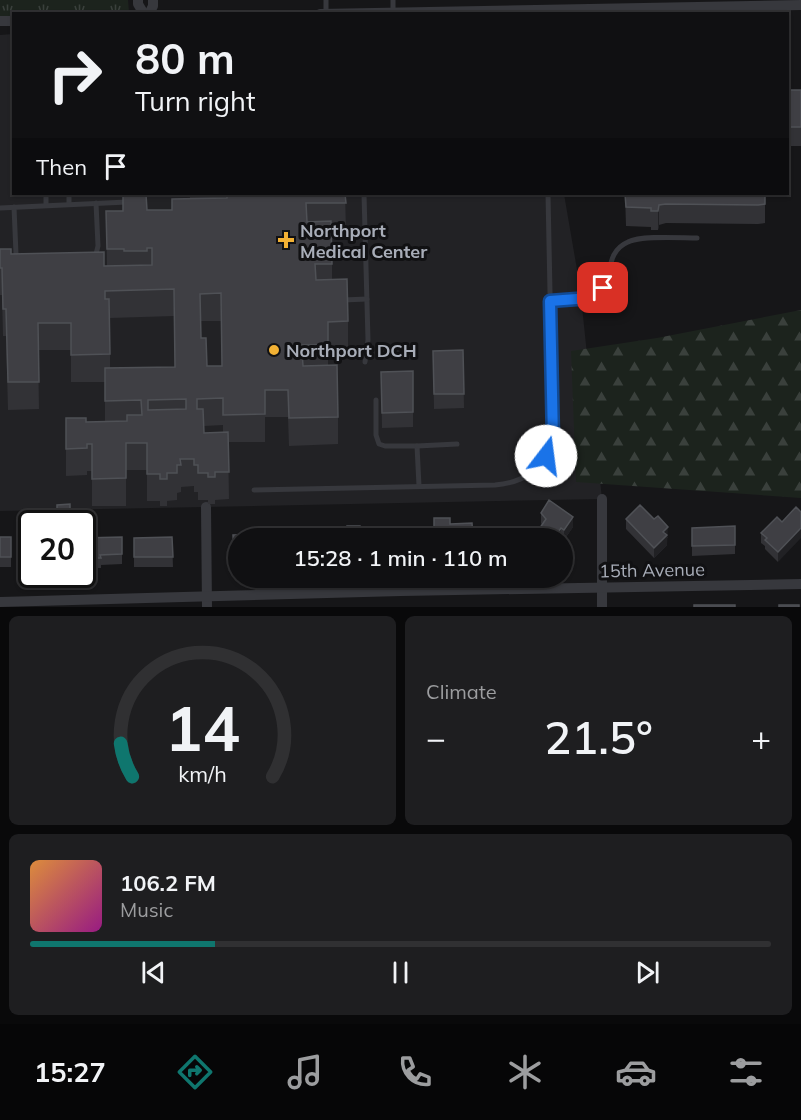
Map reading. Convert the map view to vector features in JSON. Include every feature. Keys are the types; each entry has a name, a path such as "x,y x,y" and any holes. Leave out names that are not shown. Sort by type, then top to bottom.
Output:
{"street":[{"path":"434,12 799,3"},
{"path":"602,499 602,607"},
{"path":"206,507 207,602"},
{"name":"15th Avenue","path":"0,602 207,602 603,588 801,584"}],"lane":[{"path":"46,195 46,205"},
{"path":"69,195 69,204"},
{"path":"364,195 368,340 365,362"},
{"path":"254,490 513,483 536,470 553,440 548,195"},
{"path":"0,208 136,202"},
{"path":"87,262 93,261 97,256 96,203"},
{"path":"14,207 16,257 26,263"},
{"path":"321,249 323,238 365,236"},
{"path":"550,301 597,296 609,272 612,254 629,241 697,238"},
{"path":"333,300 367,299"},
{"path":"376,400 376,435 379,444 385,446 457,444"},
{"path":"417,446 419,486"}],"shaded area":[{"name":"Northport Medical Center","path":"12,34 12,195 564,195 580,287 602,499 0,511 0,35"}],"green space":[{"path":"0,0 128,0 129,12 12,12 12,21 0,21"},
{"path":"801,310 801,498 576,482 571,351 657,338"}],"building":[{"path":"789,90 801,90 801,127 789,127"},
{"name":"Northport DCH","path":"123,195 146,195 147,210 172,210 172,199 227,198 227,195 345,195 346,203 306,203 307,222 331,221 332,264 315,264 316,280 347,279 348,321 328,322 328,345 285,345 285,351 302,351 303,366 337,365 338,417 289,418 288,390 265,390 265,414 223,415 223,398 197,399 197,409 203,409 204,433 228,432 229,472 215,472 215,477 208,477 208,473 198,473 198,465 194,465 194,459 180,459 181,465 177,465 177,473 167,473 167,479 160,479 160,474 147,474 147,443 126,443 126,478 92,479 92,444 87,444 87,448 66,449 66,418 86,418 86,422 127,421 127,415 142,415 141,400 105,401 105,368 175,367 174,289 105,291 105,299 109,299 110,354 71,355 71,323 38,323 39,382 8,382 6,309 3,309 0,249 11,249 11,254 104,252 104,266 152,265 152,248 147,248 147,251 107,249 106,211 123,211","holes":["221,293 222,366 207,366 206,338 201,338 200,294","186,399 186,409 148,410 148,400"]},
{"path":"625,195 765,195 765,204 758,205 666,204 659,205 658,211 651,211 651,208 626,207"},
{"path":"463,350 464,394 434,394 433,351"},
{"path":"413,371 413,412 382,413 381,372"},
{"path":"549,500 573,517 565,528 540,528 546,519 541,513"},
{"path":"70,504 70,510 57,510 57,505"},
{"path":"640,505 654,519 658,516 668,527 663,532 667,535 654,548 626,519"},
{"path":"796,507 801,512 801,528 778,552 761,533 777,517 782,522"},
{"path":"434,518 450,518 450,524 472,523 472,528 434,528"},
{"path":"347,526 360,526 360,528 347,528"},
{"path":"735,526 735,545 692,546 692,528"},
{"path":"0,537 11,537 11,557 0,557"},
{"path":"122,537 122,554 100,555 101,558 96,558 96,538"},
{"path":"172,537 173,557 134,557 134,538"},
{"path":"694,605 735,605 735,607 694,607"},
{"path":"779,605 799,605 799,607 779,607"}],"place":[{"name":"Northport Medical Center","path":"286,240"},
{"name":"Northport DCH","path":"274,350"}],"route":[{"path":"546,456 553,440 554,422 550,301 590,298 597,296 603,288"}]}
